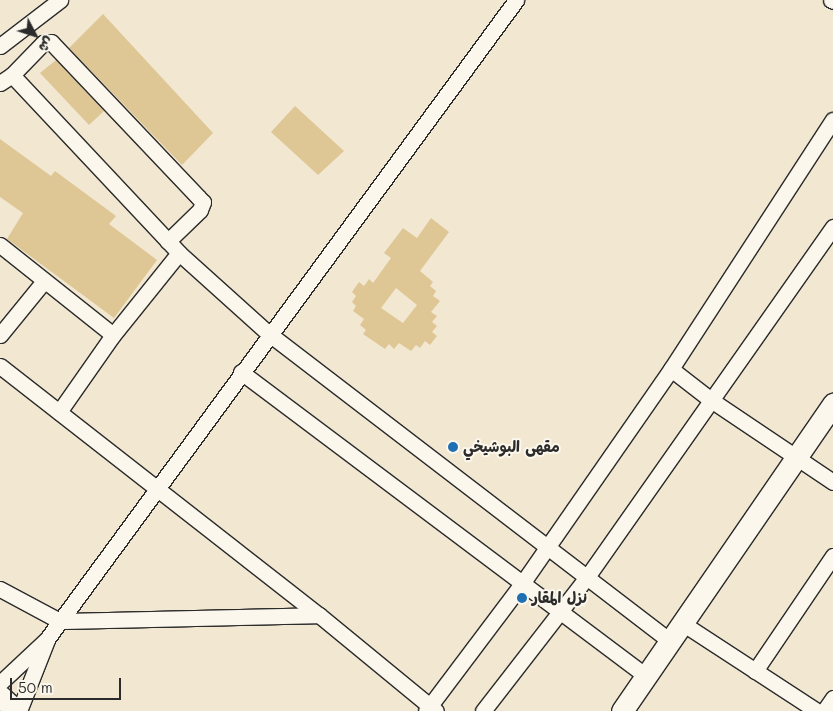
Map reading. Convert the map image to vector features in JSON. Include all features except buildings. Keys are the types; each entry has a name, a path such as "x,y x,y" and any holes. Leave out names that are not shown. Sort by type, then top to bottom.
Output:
{"main road":[{"path":"622,711 833,404"},
{"path":"0,696 18,711"}],"street":[{"path":"0,46 60,0"},
{"path":"0,684 47,639 268,333 516,0"},
{"path":"168,241 200,210 203,202 51,42 43,43 6,79 168,241 180,253 268,333 670,641"},
{"path":"0,366 319,615 431,709 522,586 671,369 833,120"},
{"path":"483,711 587,577 833,227"},
{"path":"0,245 112,335"},
{"path":"59,412 112,335 180,253"},
{"path":"0,335 44,280"},
{"path":"671,369 711,400 833,482"},
{"path":"241,372 522,586 646,676"},
{"path":"755,671 833,556"},
{"path":"0,589 60,621 319,615"},
{"path":"682,623 817,711"},
{"path":"18,711 47,639"},
{"path":"824,711 833,698"}],"place":[{"name":"مقهى البوشيخي","path":"453,447"},
{"name":"نزل المقار","path":"522,598"}]}
